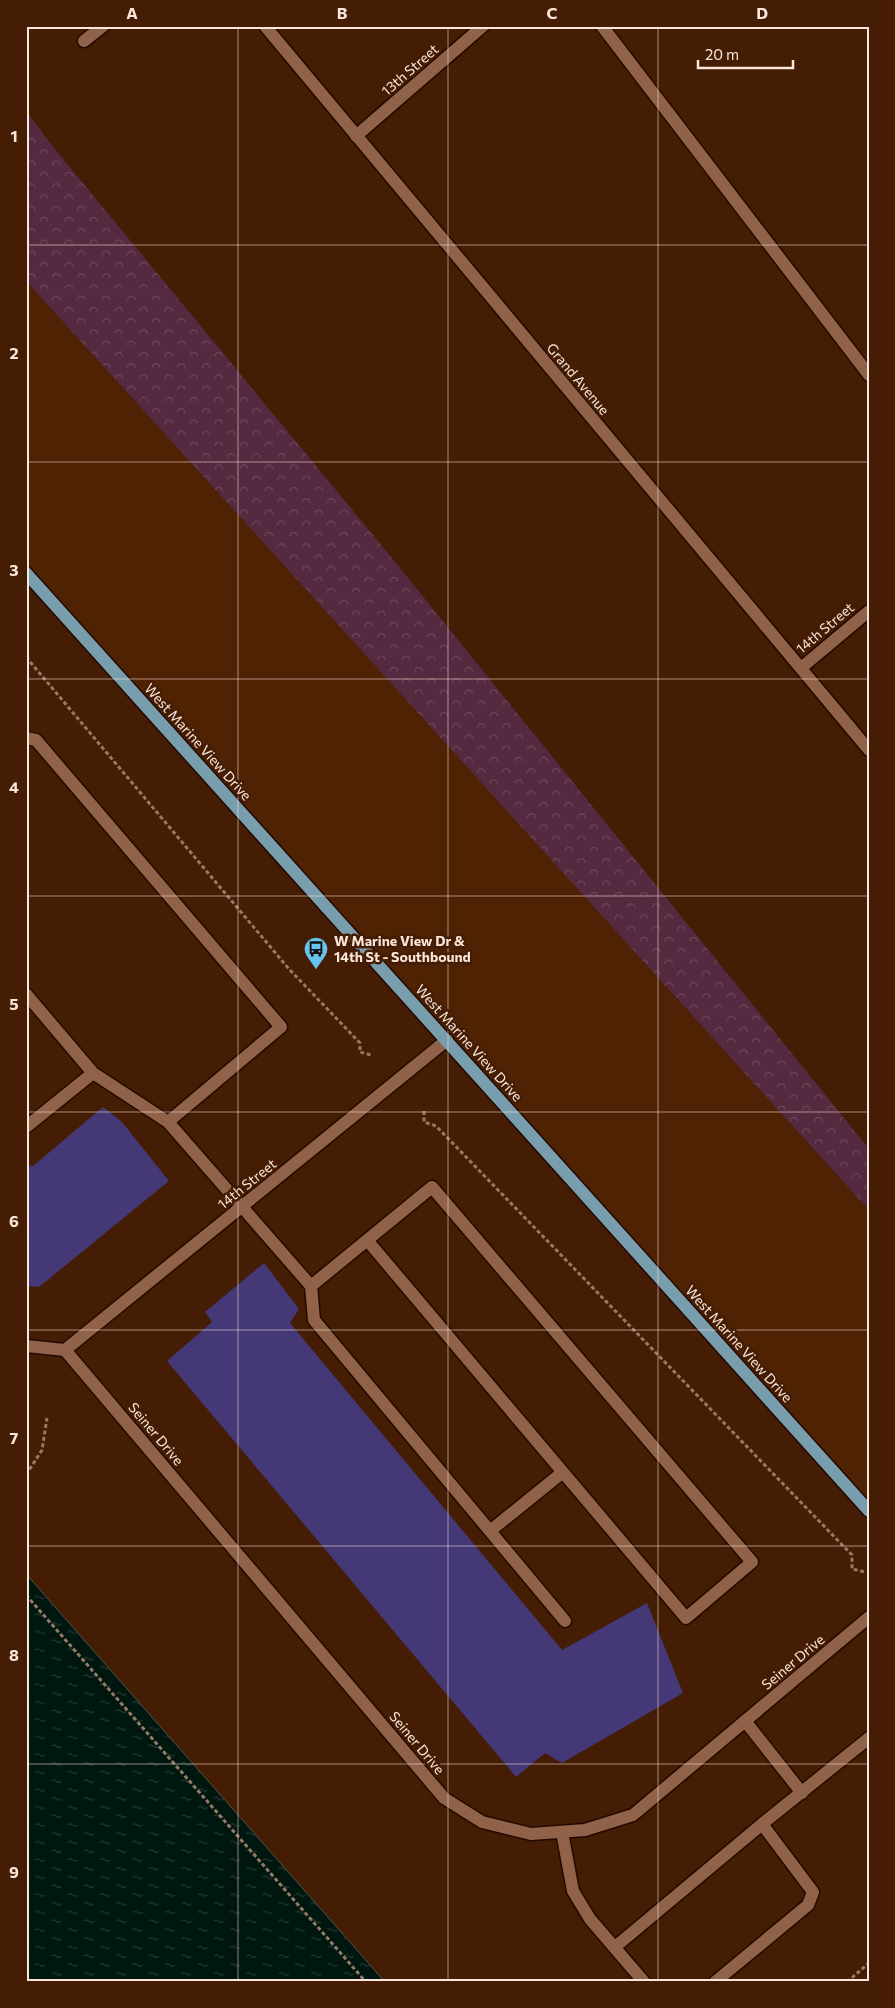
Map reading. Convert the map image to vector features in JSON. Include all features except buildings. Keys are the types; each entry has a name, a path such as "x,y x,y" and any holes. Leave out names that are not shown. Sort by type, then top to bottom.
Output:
{"main road":[{"name":"West Marine View Drive","path":"26,573 869,1511"}],"street":[{"path":"84,41 102,26"},
{"name":"Grand Avenue","path":"265,26 869,750"},
{"name":"13th Street","path":"356,136 483,26"},
{"path":"602,26 869,375"},
{"name":"14th Street","path":"800,668 869,611"},
{"path":"26,738 36,740 281,1027 168,1122"},
{"path":"26,994 93,1073 168,1122 311,1286 314,1320 565,1621"},
{"name":"14th Street","path":"65,1350 447,1040"},
{"path":"26,1127 93,1073"},
{"path":"311,1286 432,1186 752,1562 686,1618 367,1240"},
{"path":"26,1346 65,1350"},
{"name":"Seiner Drive","path":"65,1350 444,1798 482,1822 531,1834 585,1830 633,1815 869,1617"},
{"path":"490,1531 563,1472"},
{"path":"745,1721 802,1793"},
{"path":"614,1947 869,1738"},
{"path":"715,1982 808,1905 813,1892 762,1824"},
{"path":"562,1832 573,1891 590,1919 644,1982"}],"path":[{"path":"26,656 290,969 360,1043 360,1052 371,1055"},
{"path":"424,1112 424,1122 436,1126 852,1555 852,1569 865,1572"},
{"path":"26,1475 42,1450 47,1418"},
{"path":"26,1595 366,1982"},
{"path":"847,1982 869,1963"}],"shaded area":[{"path":"26,281 869,1210 869,1511 26,573"}],"green space":[{"path":"26,111 54,148 396,563 869,1149 869,1210 26,281"}],"water":[{"path":"26,1574 385,1982 26,1982"}],"place":[{"name":"W Marine View Dr & 14th St - Southbound","path":"316,970"}]}
